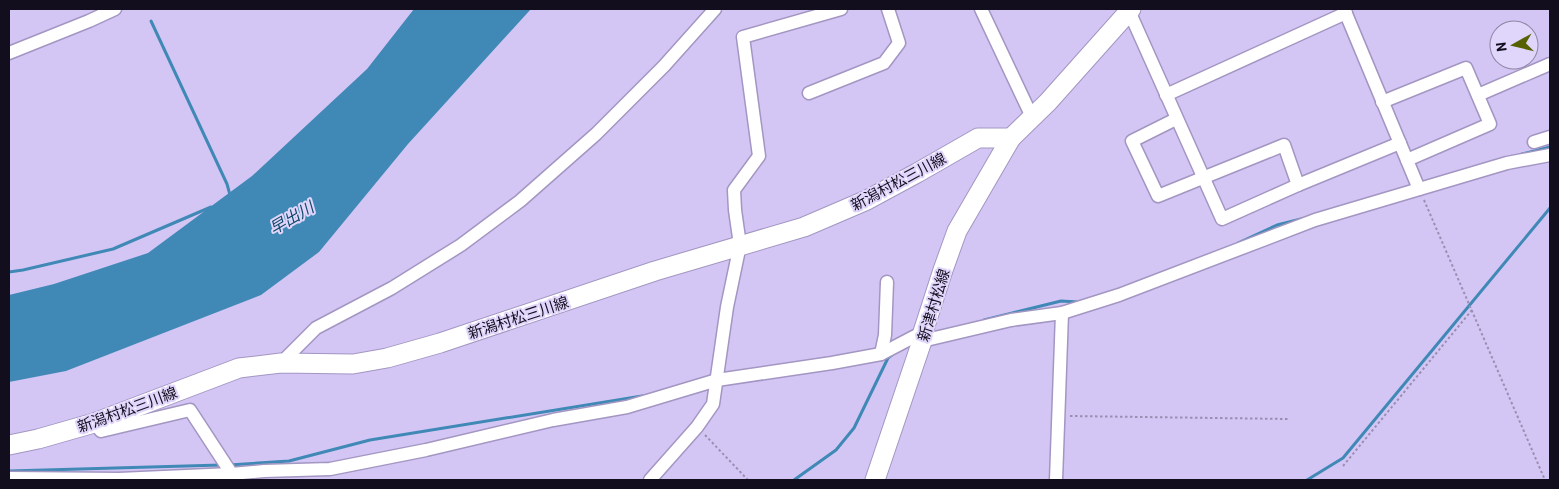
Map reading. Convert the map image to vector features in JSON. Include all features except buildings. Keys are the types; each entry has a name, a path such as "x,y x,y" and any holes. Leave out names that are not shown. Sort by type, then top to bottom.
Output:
{"main road":[{"name":"新津村松線","path":"876,480 943,270 957,232 1011,138 1048,102 1130,10"},
{"name":"新潟村松三川線","path":"9,445 38,440 94,422 239,368 281,363 353,364 387,358 440,343 655,271 804,227 866,200 978,138 1011,138"}],"street":[{"path":"9,53 116,9"},
{"path":"281,363 316,328 392,288 461,244 520,201 596,134 664,66 715,9"},
{"path":"650,480 697,427 713,404 727,307 740,245 734,190 759,156 743,37 841,9"},
{"path":"809,93 884,63 899,43 888,9"},
{"path":"981,9 1032,117"},
{"path":"1130,10 1176,119 1222,219 1400,143"},
{"path":"1166,95 1345,11 1419,189"},
{"path":"1478,95 1550,64"},
{"path":"1382,102 1466,68 1478,95 1490,124 1407,160"},
{"path":"1176,119 1132,141 1158,196 1284,145 1298,185"},
{"path":"1534,142 1550,137"},
{"path":"9,478 118,480 233,477 264,471 330,469 426,450 553,420 627,406 717,380 881,354 923,337 1011,320 1062,313 1119,295 1315,220 1507,163 1550,155"},
{"path":"881,354 886,335 887,282"},
{"path":"1056,480 1062,313"},
{"path":"94,422 101,431 190,410 233,477"}],"path":[{"path":"1419,189 1545,480"},
{"path":"1343,466 1472,310"},
{"path":"1058,416 1288,419"},
{"path":"697,427 748,480"}],"water":[{"name":"早出川","path":"414,9 531,9 408,144 319,252 261,295 66,371 9,382 9,295 54,284 148,253 252,176 367,69"}],"waterway":[{"path":"151,21 227,184 230,195"},
{"path":"1522,154 1550,147"},
{"path":"9,272 113,249 211,207"},
{"path":"1307,480 1343,458 1550,208"},
{"path":"1238,243 1277,225 1305,218"},
{"path":"984,320 1061,301 1078,302"},
{"path":"794,480 836,450 854,428 888,358 893,354"},
{"path":"229,465 289,461 370,440 642,396"},
{"path":"9,471 221,465"}]}
